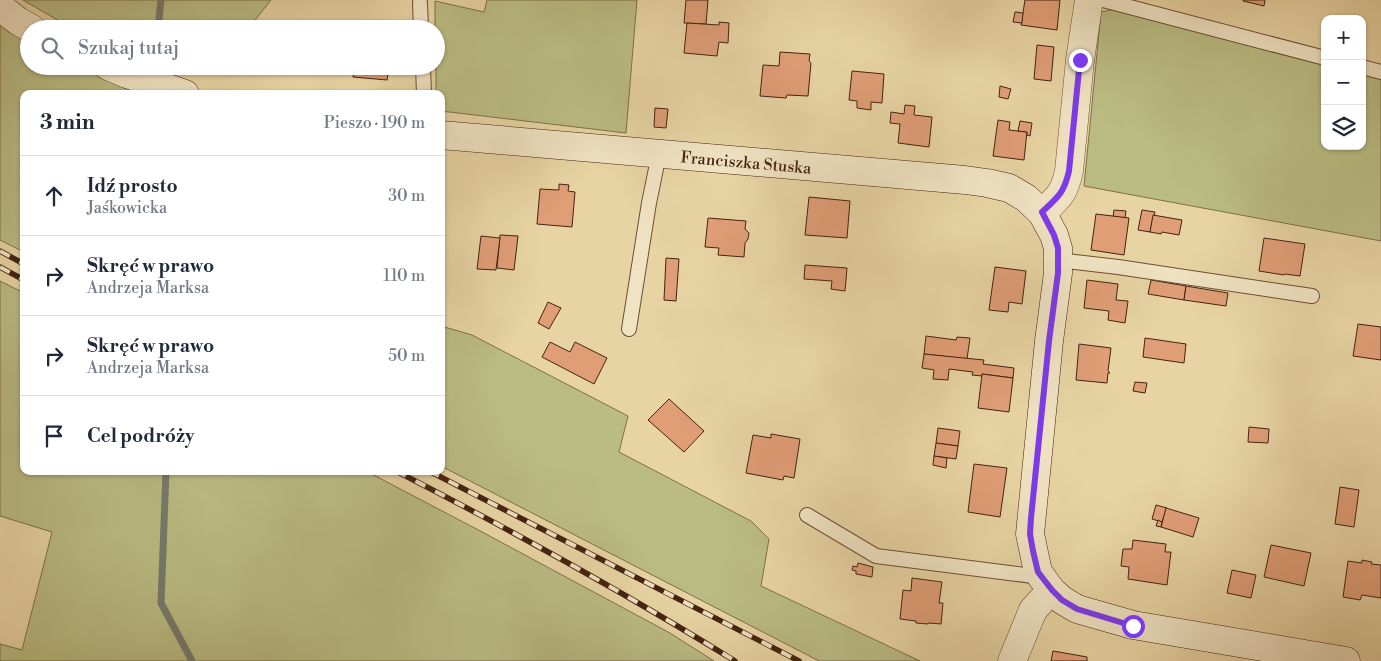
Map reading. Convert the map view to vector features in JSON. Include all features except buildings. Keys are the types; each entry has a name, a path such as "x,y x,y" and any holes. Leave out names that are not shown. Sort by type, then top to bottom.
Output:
{"street":[{"path":"1089,0 1080,60 1069,171 1060,195 1042,212 1054,235 1058,248 1058,273 1049,341 1030,534 1038,572 1062,600 1077,609 1133,626 1346,661"},
{"path":"0,7 20,22"},
{"path":"133,75 174,90"},
{"name":"Franciszka Stuska","path":"445,135 987,183 1009,188 1026,198 1042,212"},
{"path":"1012,661 1033,610 1047,584"}],"lane":[{"path":"1104,0 1321,57"},
{"path":"420,3 421,20"},
{"path":"1366,69 1381,72"},
{"path":"423,75 424,90"},
{"path":"629,329 649,203 659,154"},
{"path":"1058,260 1312,296"},
{"path":"807,515 876,556 1047,584"}],"green space":[{"path":"23,0 271,0 255,20 57,20"},
{"path":"487,0 637,0 626,133 445,111 445,90 436,90 436,75 445,75 445,20 435,20 435,1 484,12"},
{"path":"1116,9 1321,62 1321,150 1366,150 1366,74 1381,78 1381,241 1084,186 1101,12"},
{"path":"0,15 20,26 20,75 109,75 136,90 20,90 20,250 0,240"},
{"path":"0,281 20,291 20,475 374,475 670,633 714,661 0,661 0,644 22,650 52,532 0,516"},
{"path":"445,327 472,335 628,416 619,452 751,521 769,539 761,586 920,661 819,661 445,468"}],"waterway":[{"path":"159,20 161,0"},
{"path":"166,475 161,603 192,661"}],"railway":[{"path":"0,251 20,262"},
{"path":"0,267 20,278"},
{"path":"404,475 567,563 735,661"},
{"path":"437,475 799,661"}],"route":[{"path":"1080,60 1069,171 1066,183 1060,195 1042,212 1054,235 1058,248 1058,273 1049,341 1030,534 1038,572 1062,600 1077,609 1133,626"}]}
